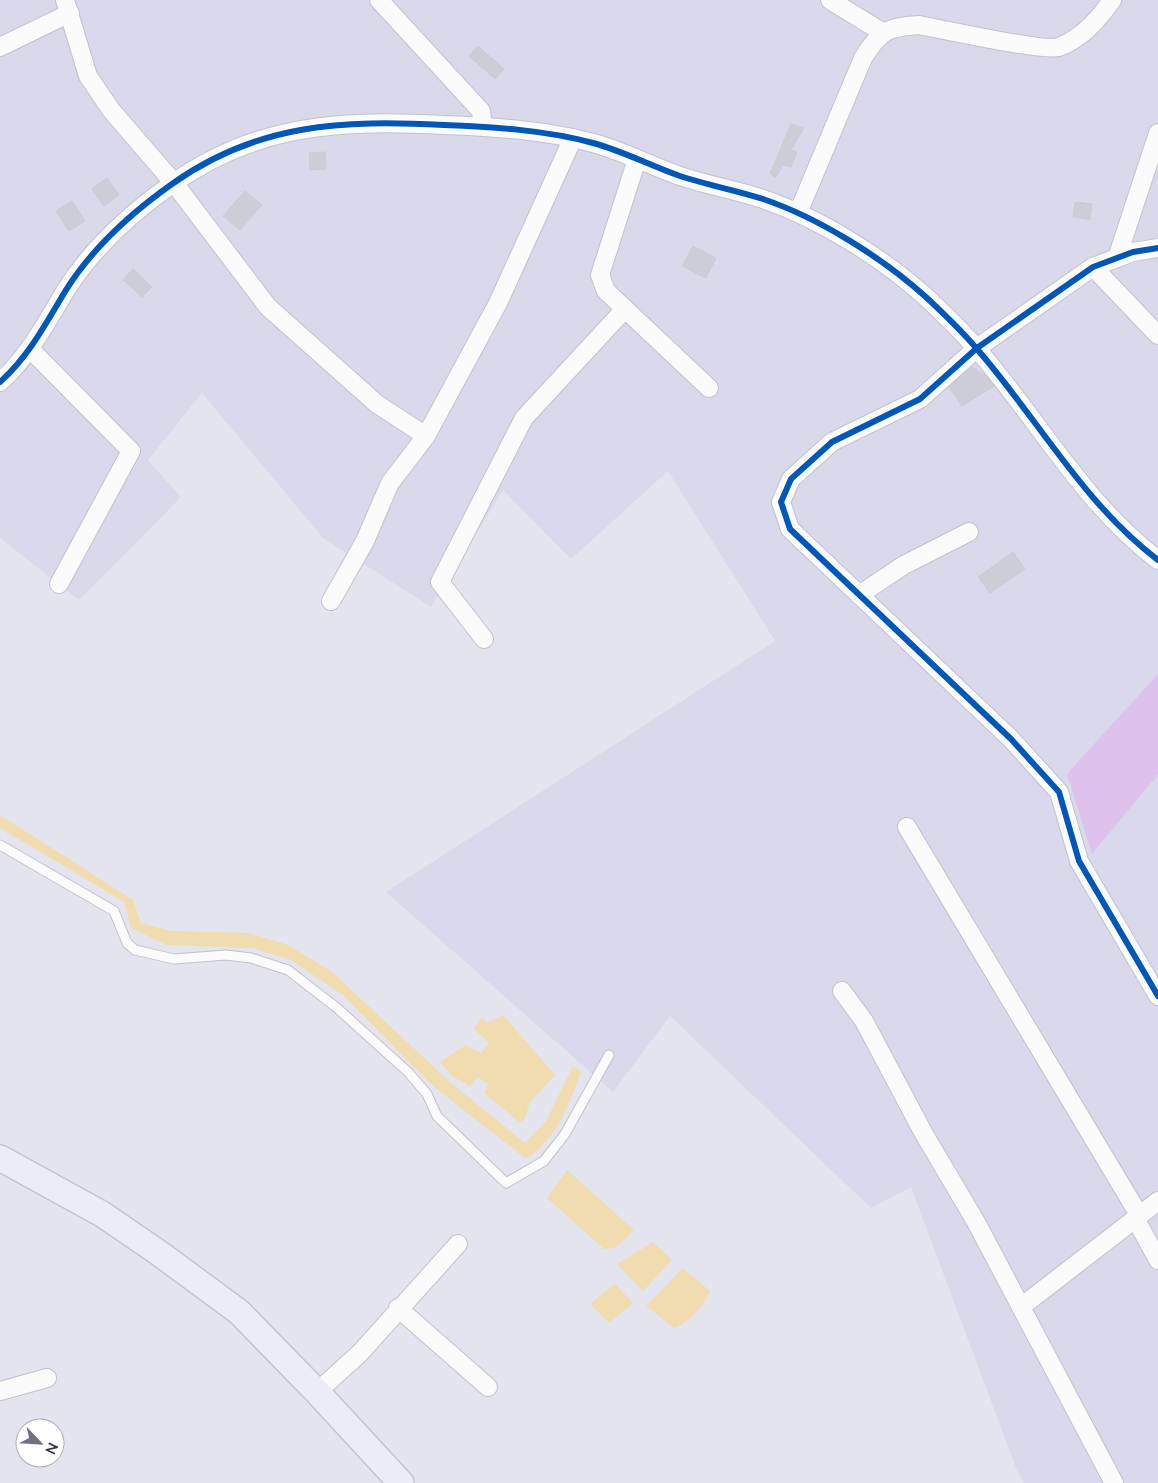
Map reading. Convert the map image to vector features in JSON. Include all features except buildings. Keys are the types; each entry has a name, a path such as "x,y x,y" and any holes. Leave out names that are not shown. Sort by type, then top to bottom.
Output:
{"main road":[{"path":"0,1158 102,1214 199,1281 239,1312 317,1392 401,1483"}],"street":[{"path":"380,0 481,111 484,126"},
{"path":"830,0 882,32"},
{"path":"798,213 863,58 874,40 882,32 896,26 919,25 1056,48 1079,37 1100,18 1112,0"},
{"path":"0,47 68,6 88,76 111,110 174,183 268,306 377,404 426,436"},
{"path":"0,382 30,349 66,290 100,245 124,221 174,183 240,146 283,132 324,125 390,122 484,126 573,138 609,148 681,176 766,200 798,213 851,241 924,296 977,348 1091,496 1134,542 1158,560"},
{"path":"1118,258 1158,133"},
{"path":"331,601 365,541 390,483 426,436 498,303 573,138"},
{"path":"637,159 600,275 606,291 709,388"},
{"path":"1158,248 1133,252 1092,267 977,348 920,399 832,442 791,479 781,502 790,529 1012,739 1059,792 1079,861 1158,996"},
{"path":"1092,267 1158,334"},
{"path":"484,639 440,582 524,418 625,309"},
{"path":"30,349 131,451 59,584"},
{"path":"859,595 904,565 969,532"},
{"path":"906,827 1137,1217 1158,1260"},
{"path":"842,991 864,1021 924,1134 976,1222 1114,1483"},
{"path":"1020,1307 1158,1201"},
{"path":"317,1392 360,1353 398,1308 458,1244"},
{"path":"398,1308 488,1387"},
{"path":"0,1390 47,1378"}],"lane":[{"path":"0,845 114,911 127,944 134,950 174,959 226,955 243,957 288,970 338,1008 408,1072 427,1094 437,1116 506,1182 544,1161 565,1134 609,1055"}],"shaded area":[{"path":"0,0 1158,0 1158,1483 1024,1483 1016,1468 911,1187 871,1208 670,1016 613,1092 386,892 775,641 668,471 571,559 503,490 431,607 323,538 202,393 148,460 181,497 79,600 0,538"},
{"path":"1158,674 1158,774 1092,854 1067,774"},
{"path":"0,815 133,900 141,923 171,931 249,933 288,945 331,971 451,1083 525,1143 546,1121 573,1066 581,1072 561,1120 547,1141 526,1159 433,1086 343,995 291,960 253,948 167,945 131,928 124,902 0,828"},
{"path":"503,1015 555,1075 530,1102 524,1120 519,1122 484,1093 488,1084 477,1077 470,1086 452,1076 440,1062 466,1045 481,1053 489,1043 474,1029 482,1017 487,1023"},
{"path":"567,1170 634,1230 615,1248 604,1249 547,1198"},
{"path":"653,1242 672,1260 643,1291 617,1264"},
{"path":"683,1268 710,1291 695,1313 680,1326 674,1328 646,1306"},
{"path":"615,1284 633,1303 609,1323 590,1304"}],"cycle path":[{"path":"0,382 28,350 88,259 114,232 172,184 204,164 236,148 269,137 336,125 407,124 481,127 557,135 604,146 680,176 753,196 784,207 828,228 891,268 927,298 965,336 999,376 1084,487 1131,537 1158,560"},
{"path":"1158,248 1133,252 1093,267 977,348 920,399 832,442 791,479 781,502 790,529 1011,739 1059,792 1079,861 1158,996"}]}
